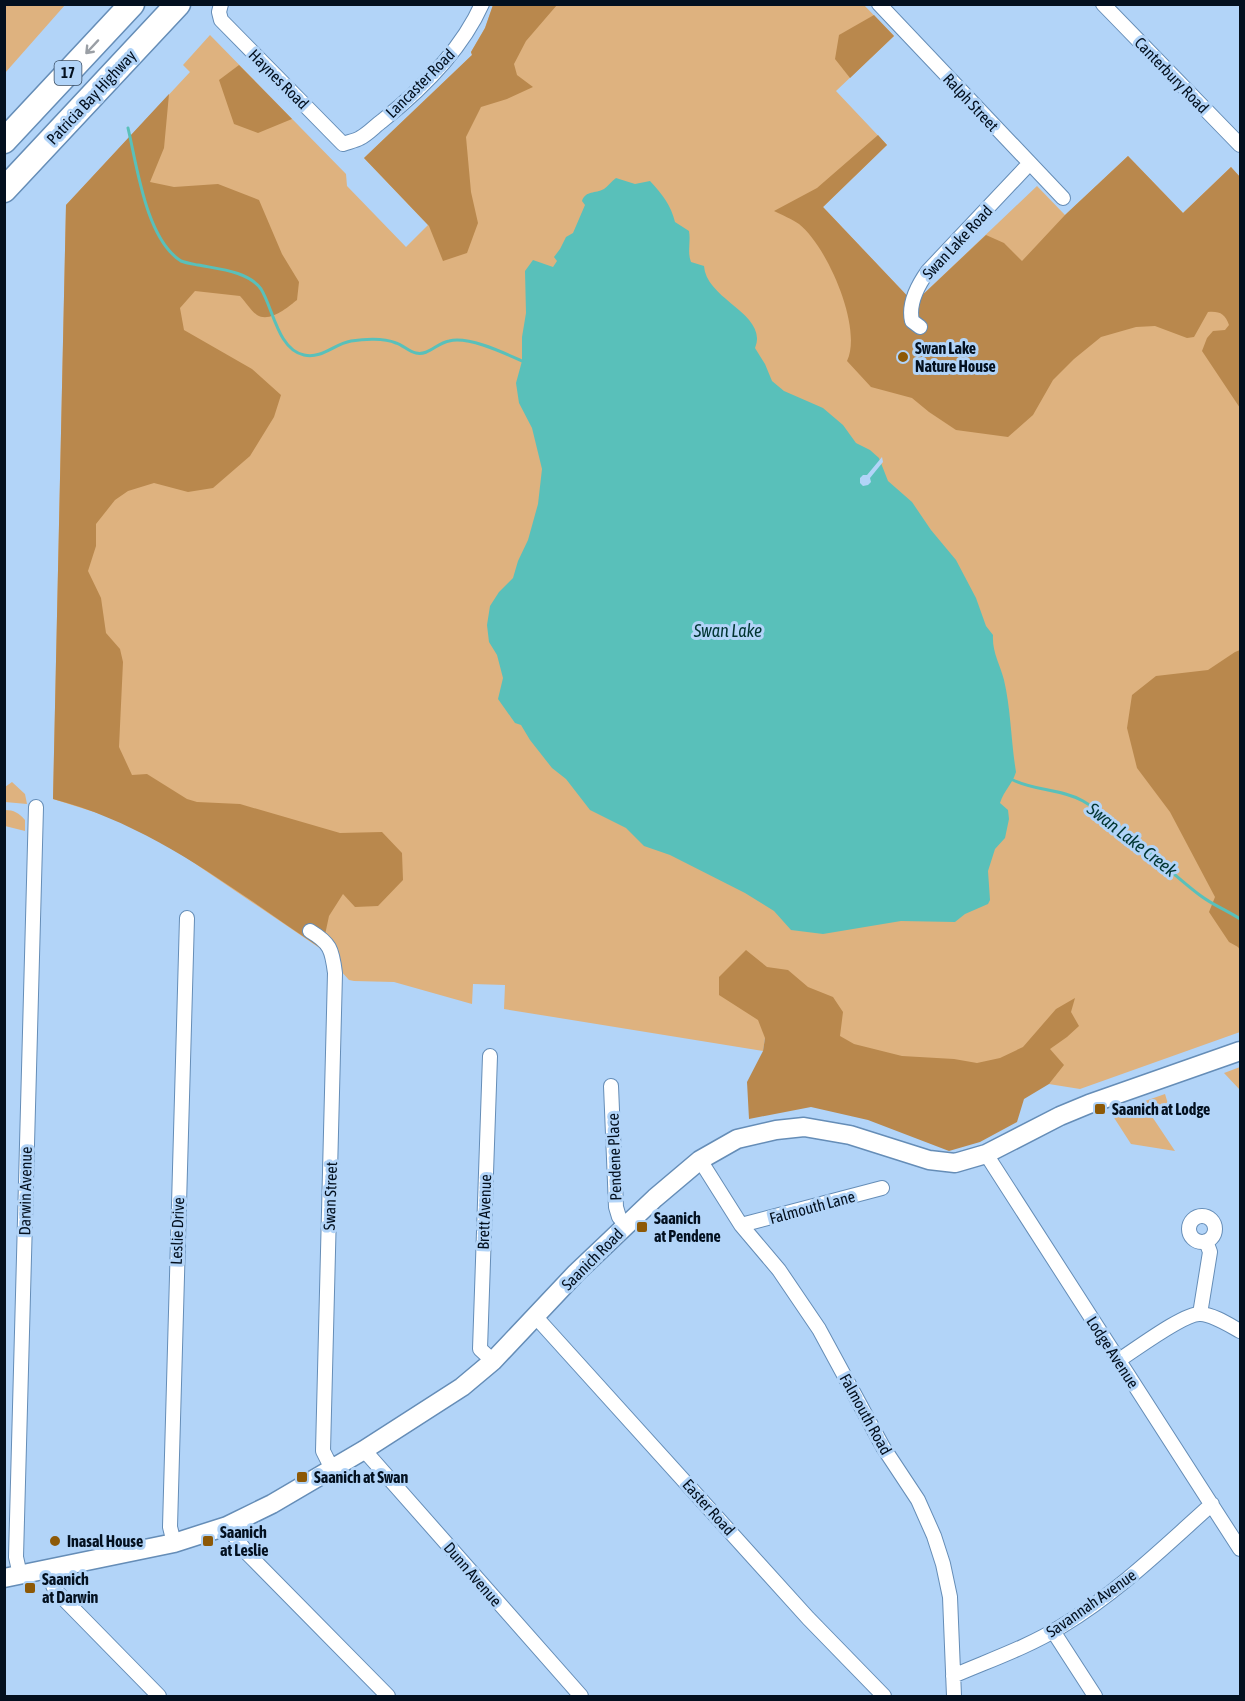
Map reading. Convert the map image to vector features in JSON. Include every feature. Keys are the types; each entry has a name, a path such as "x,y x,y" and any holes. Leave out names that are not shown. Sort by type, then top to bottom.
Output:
{"highway":[{"name":"Patricia Bay Highway","path":"4,141 132,4"},
{"name":"Patricia Bay Highway","path":"4,190 178,4"}],"main road":[{"name":"Saanich Road","path":"12,1576 174,1544 227,1526 272,1504 364,1450 462,1387 493,1361 626,1224 700,1160 737,1139 776,1130 804,1127 850,1134 929,1160 955,1163 986,1154 1060,1116 1089,1104 1240,1050"}],"street":[{"name":"Lancaster Road","path":"342,144 360,138 399,107 434,74 457,46 482,4"},
{"name":"Ralph Street","path":"879,4 1063,198"},
{"name":"Canterbury Road","path":"1103,4 1240,145"},
{"name":"Haynes Road","path":"220,8 221,20 342,144"},
{"name":"Swan Lake Road","path":"920,327 912,321 910,314 920,282 1029,164"},
{"name":"Darwin Avenue","path":"12,1576 17,1533 36,807"},
{"name":"Leslie Drive","path":"174,1544 170,1527 186,918"},
{"name":"Swan Street","path":"310,931 326,941 331,951 335,973 323,1451 332,1469"},
{"name":"Brett Avenue","path":"490,1056 480,1349 493,1361"},
{"name":"Pendene Place","path":"611,1086 616,1207 619,1217 626,1224"},
{"name":"Lodge Avenue","path":"986,1154 1240,1549"},
{"name":"Falmouth Road","path":"700,1160 741,1226 779,1270 819,1329 883,1447 918,1500 934,1536 950,1597 954,1696"},
{"name":"Falmouth Lane","path":"741,1226 882,1188"},
{"path":"1200,1314 1210,1252 1206,1241"},
{"path":"1119,1360 1183,1319 1200,1314 1224,1322 1240,1331"},
{"name":"Easter Road","path":"536,1316 800,1609 884,1696"},
{"name":"Dunn Avenue","path":"364,1450 581,1696"},
{"name":"Savannah Avenue","path":"953,1676 1034,1641 1077,1616 1142,1567 1212,1504"},
{"path":"227,1526 248,1553 388,1696"},
{"path":"46,1570 55,1590 159,1696"},
{"path":"1053,1631 1095,1696"}],"shaded area":[{"path":"4,5 65,5 5,73"},
{"path":"493,5 864,5 894,36 836,91 887,145 823,207 914,303 1037,186 1065,215 1128,156 1183,213 1231,167 1240,177 1240,1032 1080,1089 765,1038 763,1051 504,1009 505,985 473,984 472,1004 394,982 354,981 349,980 321,949 172,848 113,818 53,799 66,205 190,72 183,65 210,35 346,174 347,186 406,247 428,225 364,158 472,55 471,52 485,28"},
{"path":"493,5 557,5 526,41 514,64 517,75 533,87 507,99 481,107 466,137 471,192 478,223 467,253 443,261 429,226 364,158 472,55 471,52 485,28"},
{"path":"874,15 894,36 850,78 835,59 839,35"},
{"path":"239,65 292,119 258,133 234,124 219,80"},
{"path":"169,94 164,148 150,182 174,187 218,184 259,200 282,254 299,282 297,300 273,316 257,315 240,296 195,291 180,308 184,330 252,369 281,395 274,417 250,456 213,488 188,492 154,483 128,491 115,500 96,524 96,546 88,571 101,598 106,633 120,649 123,662 119,747 132,775 147,774 187,799 197,802 240,804 340,833 382,832 402,853 403,880 378,906 355,907 343,894 329,916 322,949 226,883 160,843 126,825 53,799 66,205"},
{"path":"878,135 887,145 823,207 914,303 986,235 1004,243 1022,261 1065,215 1128,156 1183,213 1231,167 1240,177 1240,408 1202,351 1207,338 1213,331 1225,330 1229,325 1222,314 1212,312 1208,312 1194,337 1187,338 1155,326 1136,327 1101,337 1053,380 1033,415 1008,437 956,430 912,398 871,387 847,361 851,347 850,329 840,288 831,268 821,250 799,224 774,211 817,188"},
{"path":"1240,650 1240,950 1229,942 1209,912 1215,897 1170,812 1137,768 1127,728 1132,695 1156,676 1208,670"},
{"path":"12,782 25,794 27,804 5,802 5,787"},
{"path":"5,810 14,811 25,820 25,831 5,826"},
{"path":"746,950 767,967 788,970 808,987 833,997 843,1012 840,1036 854,1044 902,1056 954,1059 977,1063 1000,1058 1023,1047 1056,1009 1075,998 1071,1012 1079,1026 1050,1049 1064,1065 1049,1084 1024,1099 1017,1122 980,1142 949,1151 868,1120 811,1107 749,1119 747,1082 763,1051 765,1038 758,1020 719,995 719,977"},
{"path":"1240,1067 1240,1090 1224,1073"},
{"path":"1165,1094 1172,1117 1151,1115 1175,1151 1131,1144 1111,1113"}],"water":[{"name":"Swan Lake","path":"616,178 635,184 650,181 658,190 675,222 689,231 691,262 704,266 707,278 715,288 746,316 753,326 757,336 755,348 772,381 784,391 823,408 843,425 856,443 879,458 888,481 912,502 956,560 976,598 986,626 993,635 1010,714 1016,772 1000,803 1008,810 1009,819 1005,838 995,849 988,871 990,900 988,904 965,914 955,922 901,921 823,934 791,930 774,911 745,893 670,855 644,846 626,828 590,810 566,779 552,768 521,725 515,723 498,699 503,678 497,655 489,642 487,625 490,606 499,592 513,578 528,540 538,504 542,469 532,428 519,403 516,383 522,361 522,337 526,313 525,271 533,260 553,267 557,261 554,257 566,237 573,233 585,205 582,201 584,198 588,194 604,189"}],"pier":[{"path":"882,457 883,462 870,478 871,482 863,486 860,478 867,475"}],"waterway":[{"name":"Swan Lake Creek","path":"128,128 139,181 151,219 169,251 181,261 232,272 255,283 261,289 282,337 295,352 310,356 317,355 345,343 374,339 391,341 420,353 445,342 457,340 486,346 522,361"},
{"name":"Swan Lake Creek","path":"1013,780 1021,784 1066,794 1083,801 1129,835 1201,896 1240,919"}],"place":[{"name":"Swan Lake Nature House","path":"903,357"},
{"name":"Saanich at Lodge","path":"1100,1109"},
{"name":"Saanich at Pendene","path":"642,1227"},
{"name":"Saanich at Swan","path":"302,1477"},
{"name":"Inasal House","path":"55,1541"},
{"name":"Saanich at Leslie","path":"208,1541"},
{"name":"Saanich at Darwin","path":"30,1588"}]}
